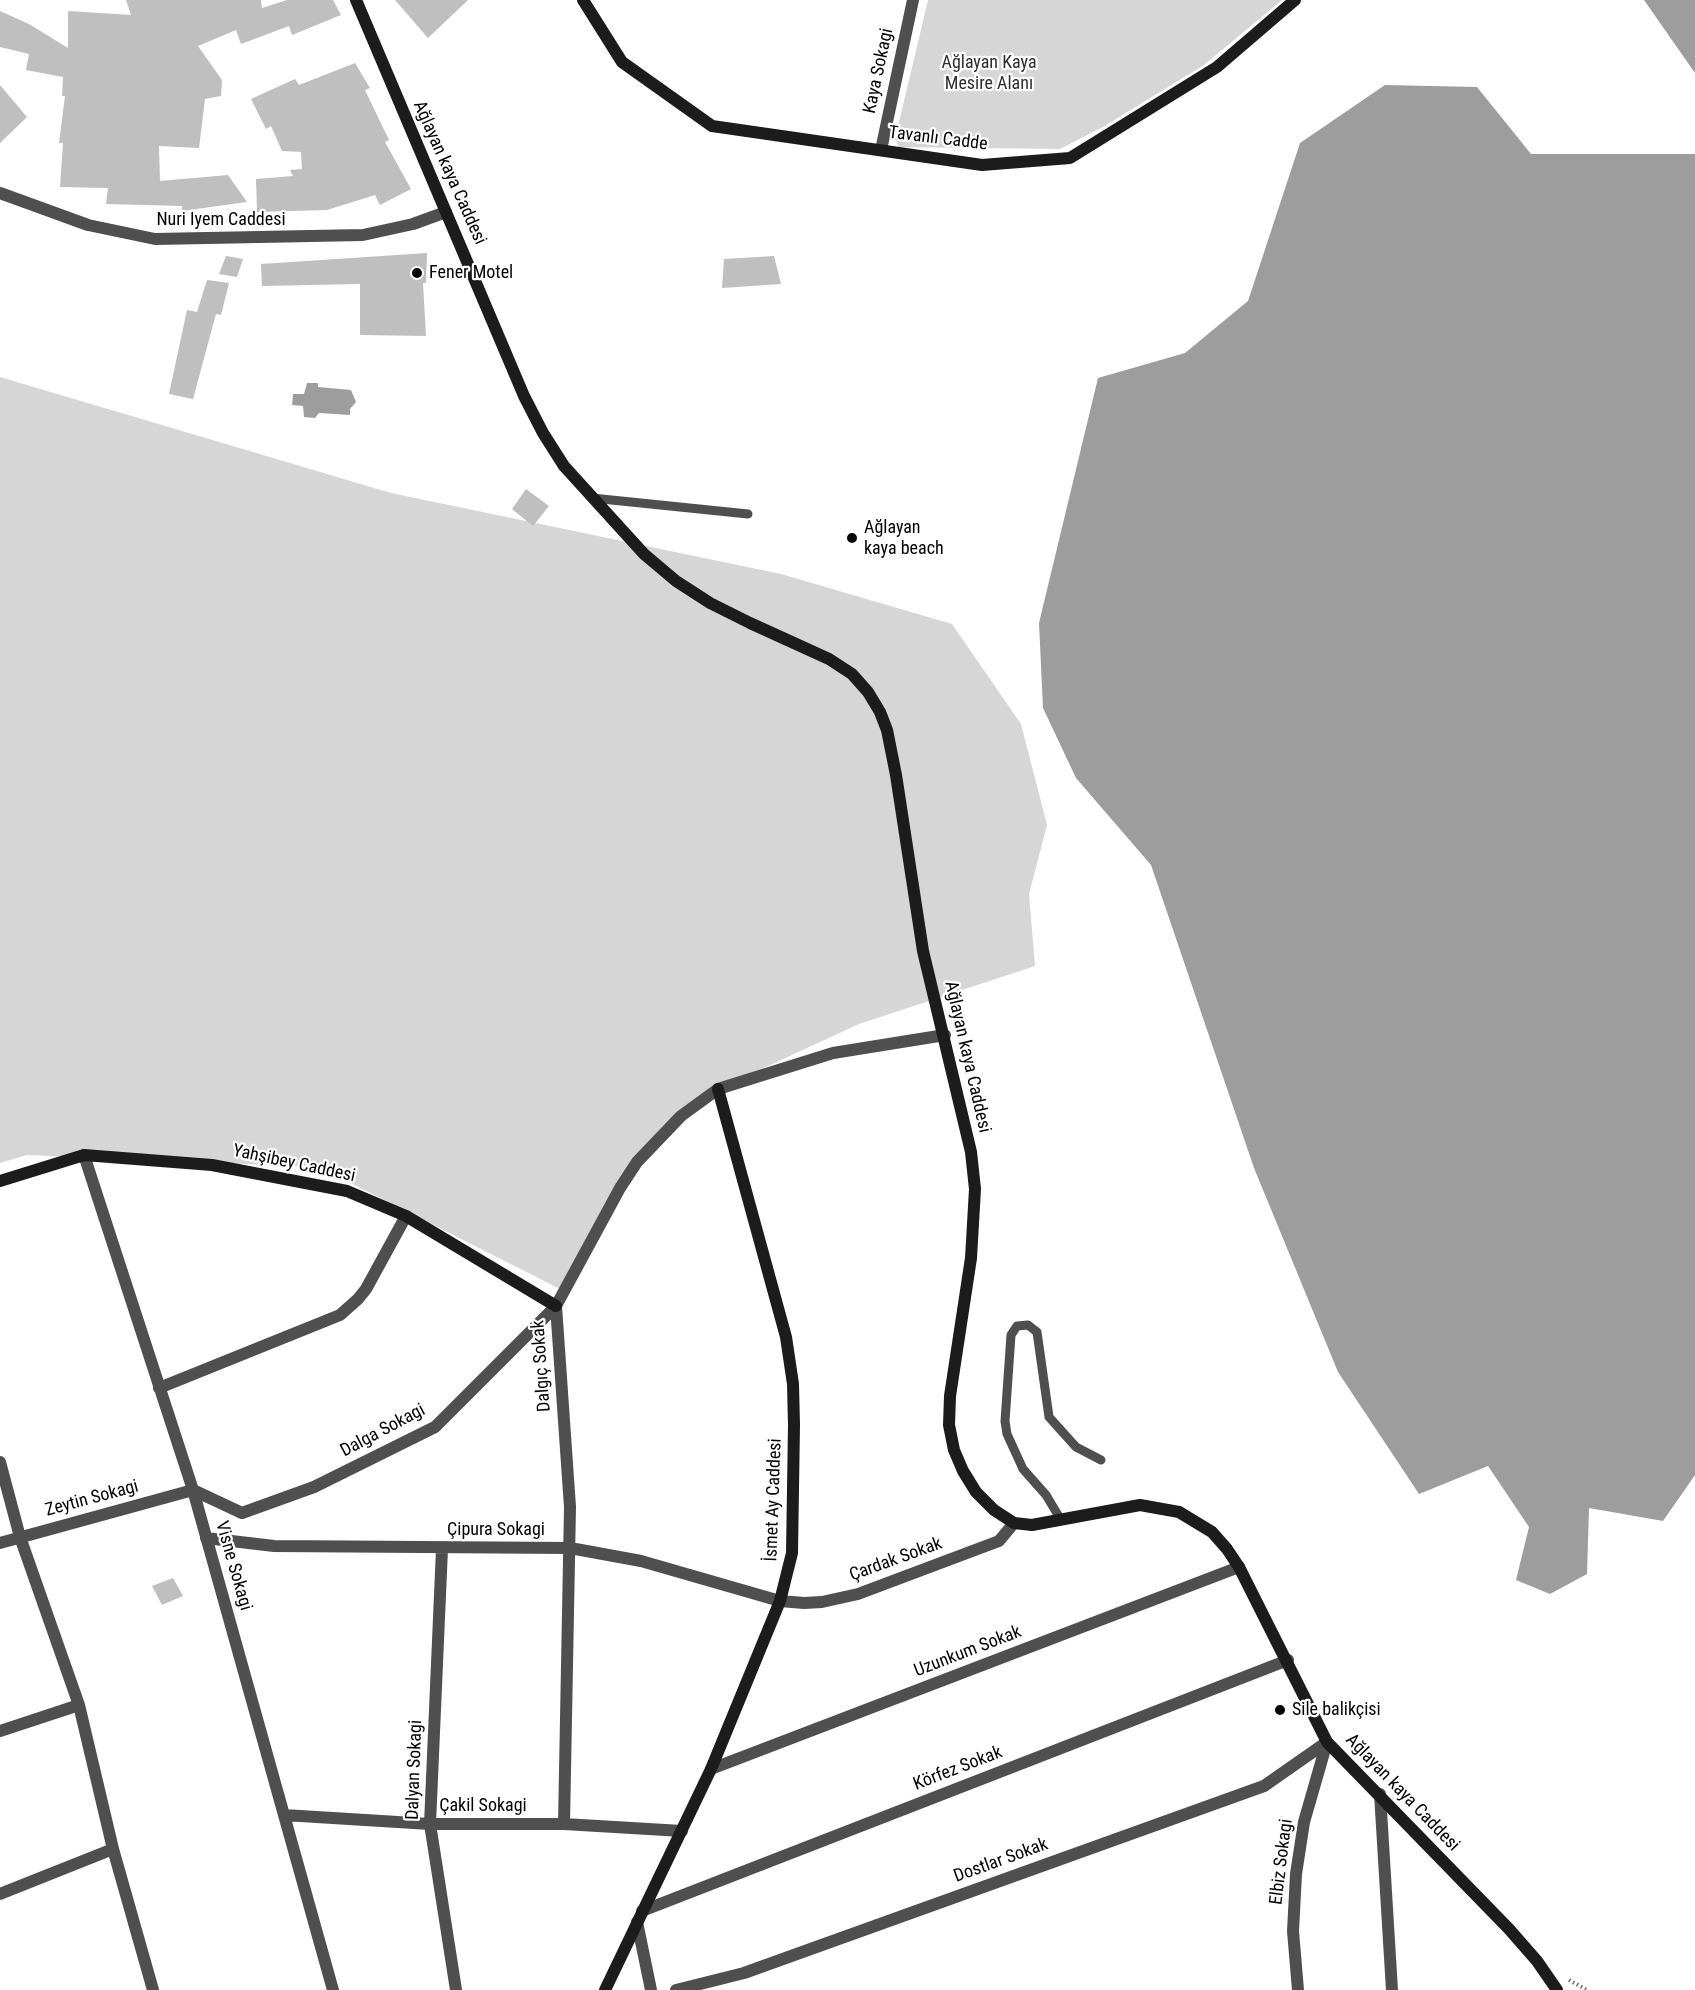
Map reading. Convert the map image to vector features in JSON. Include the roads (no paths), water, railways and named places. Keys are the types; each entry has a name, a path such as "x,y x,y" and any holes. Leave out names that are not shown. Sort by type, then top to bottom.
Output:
{"street":[{"name":"Ağlayan kaya Caddesi","path":"356,0 543,434 564,466 644,554 676,581 740,618 829,658 852,674 868,692 887,730 923,951 945,1035 971,1152 975,1189 972,1247 950,1396 949,1425 954,1450 963,1471 976,1492 994,1510 1014,1523 1032,1525 1140,1505 1179,1512 1212,1532 1227,1549 1239,1568 1288,1660 1327,1742 1509,1929 1537,1961 1557,1990"},
{"name":"Tavanlı Cadde","path":"582,0 622,62 712,126 982,165 1070,158 1217,67 1295,0"},
{"name":"Kaya Sokagi","path":"881,150 913,0"},
{"name":"Nuri Iyem Caddesi","path":"0,193 87,225 155,239 363,235 413,224 446,212"},
{"name":"Dalgıç Sokak","path":"564,1824 570,1507 556,1306 620,1188 637,1162 681,1116 718,1089 833,1053 945,1035"},
{"name":"İsmet Ay Caddesi","path":"605,1990 711,1769 780,1601 792,1553 793,1384 779,1308 718,1089"},
{"name":"Yahşibey Caddesi","path":"0,1181 84,1155 235,1170 347,1191 406,1216 556,1306"},
{"name":"Visne Sokagi","path":"84,1155 193,1490 333,1990"},
{"path":"159,1388 331,1320 349,1309 366,1289 406,1216"},
{"name":"Dalga Sokagi","path":"193,1490 242,1513 314,1487 435,1427 556,1306"},
{"path":"0,1462 20,1537 79,1705 113,1849 153,1990"},
{"name":"Zeytin Sokagi","path":"0,1543 193,1490"},
{"name":"Çardak Sokak","path":"780,1601 822,1602 858,1594 999,1541 1014,1523"},
{"name":"Çipura Sokagi","path":"206,1538 274,1546 442,1549 570,1548 641,1562 780,1601"},
{"name":"Dalyan Sokagi","path":"442,1549 430,1824 456,1990"},
{"name":"Uzunkum Sokak","path":"711,1769 1239,1568"},
{"name":"Körfez Sokak","path":"639,1917 1288,1660"},
{"path":"0,1731 79,1705"},
{"name":"Dostlar Sokak","path":"676,1990 703,1986 744,1972 1264,1786 1327,1742"},
{"name":"Elbiz Sokagi","path":"1298,1990 1293,1931 1296,1874 1304,1822 1327,1742"},
{"path":"1380,1794 1392,1990"},
{"name":"Çakil Sokagi","path":"284,1815 430,1824 564,1824 682,1831"},
{"path":"0,1894 113,1849"},
{"path":"639,1917 651,1990"}],"lane":[{"path":"591,498 748,514"},
{"path":"1061,1520 1046,1495 1023,1469 1007,1434 1005,1421 1011,1335 1017,1326 1028,1325 1036,1332 1049,1417 1076,1447 1101,1460"}],"place":[{"name":"Fener Motel","path":"417,273"},
{"name":"Ağlayan kaya beach","path":"852,538"},
{"name":"Sile balikçisi","path":"1280,1710"}],"park label":[{"name":"Ağlayan Kaya Mesire Alanı","path":"989,73"}]}
